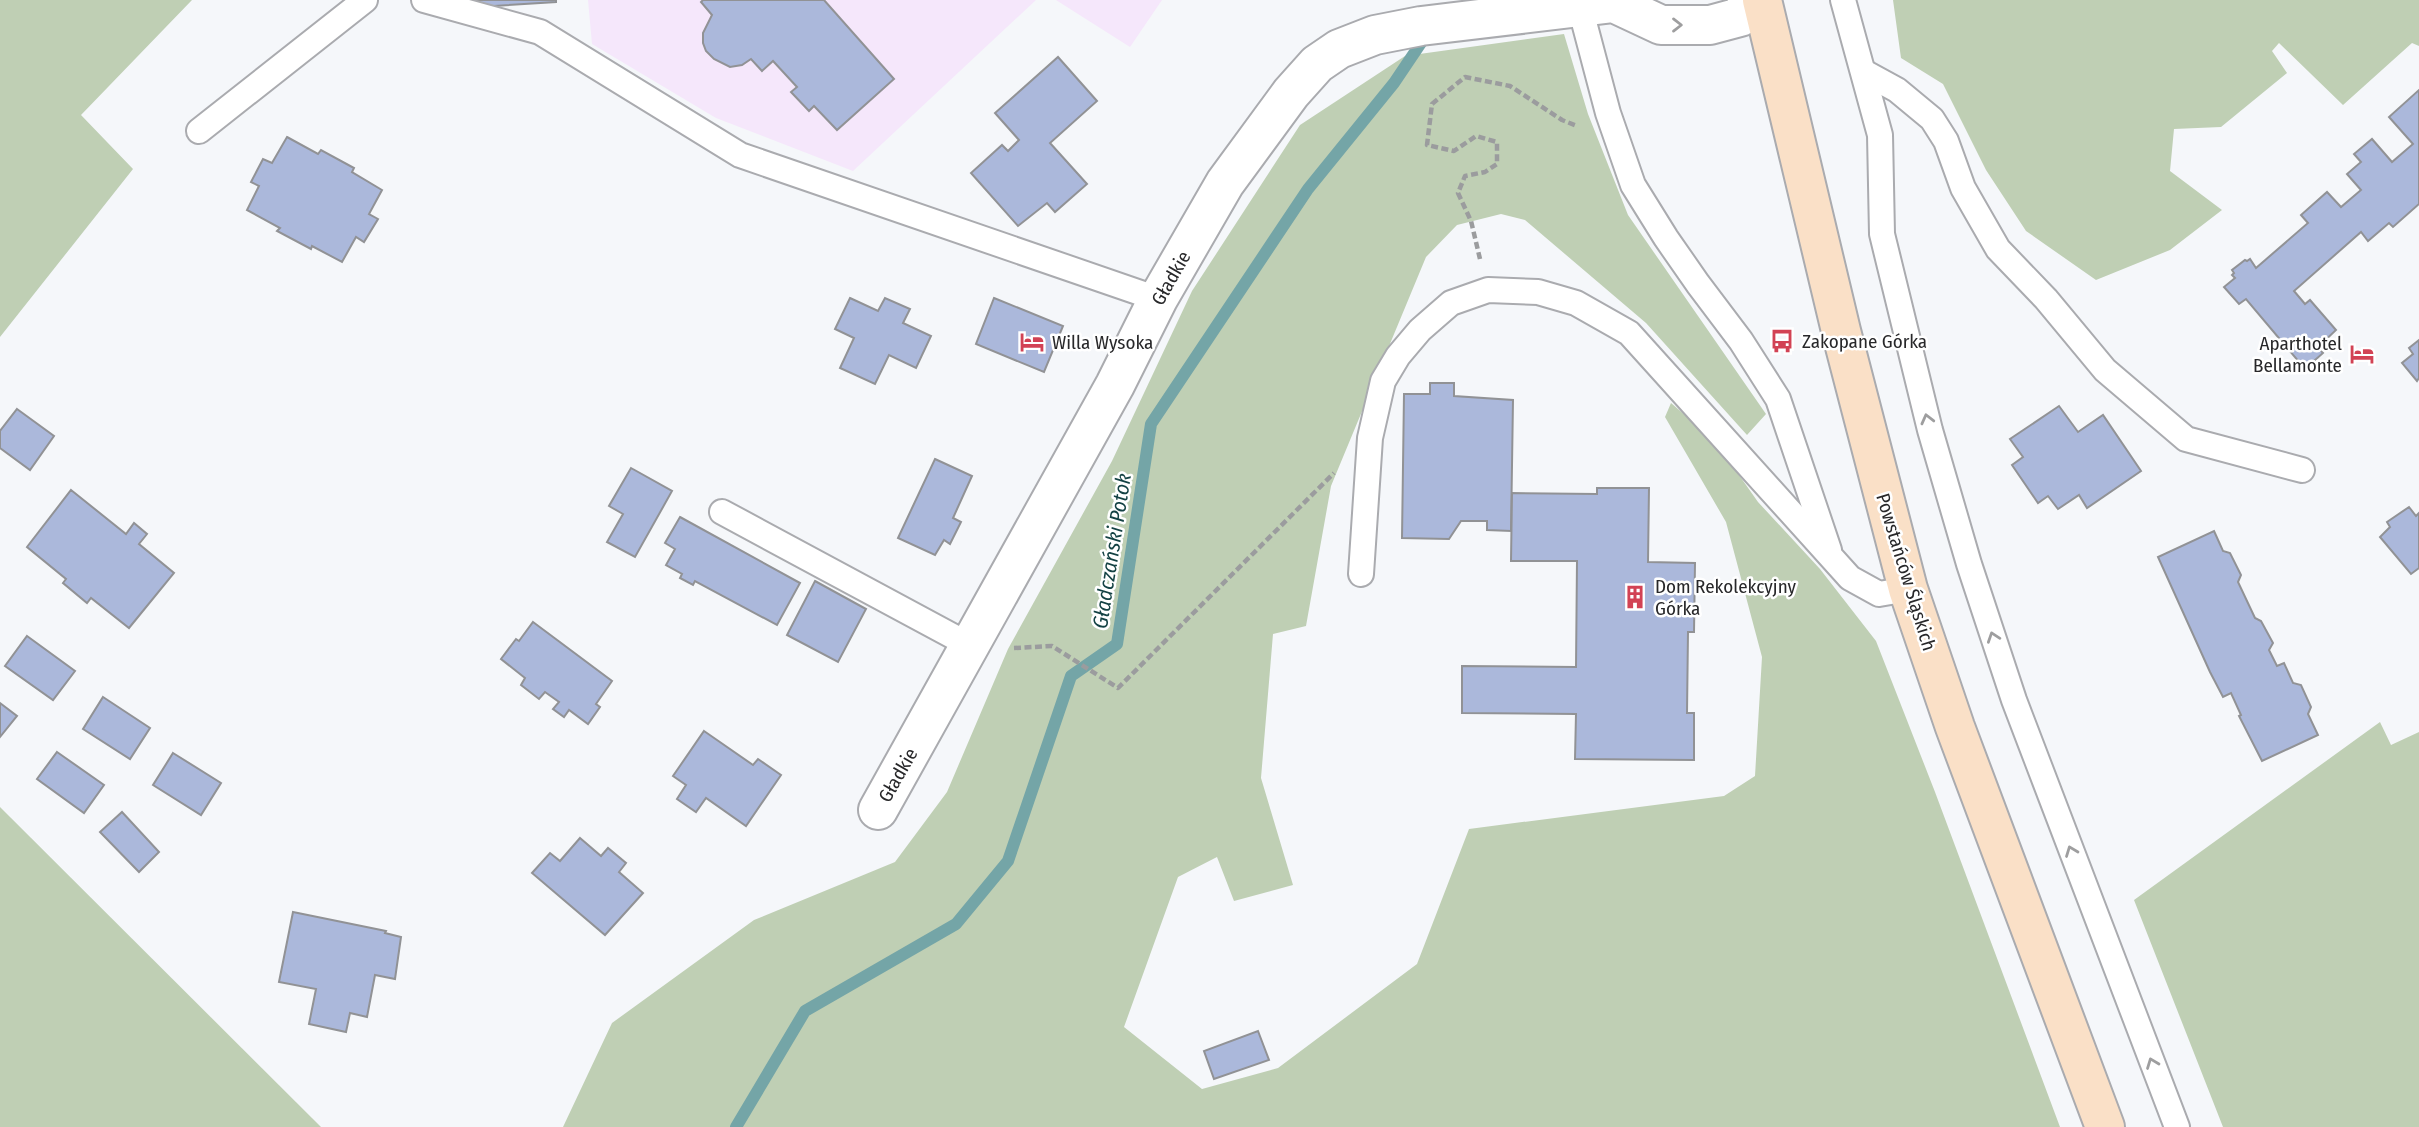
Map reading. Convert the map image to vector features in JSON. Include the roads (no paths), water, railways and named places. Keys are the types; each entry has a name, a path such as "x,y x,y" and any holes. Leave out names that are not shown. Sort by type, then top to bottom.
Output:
{"street":[{"path":"1606,2 1661,25 1710,25 1740,17 1749,0"},
{"name":"Powstańców Śląskich","path":"1762,0 1841,331 1908,589 1960,740 2105,1127"},
{"name":"Gładkie","path":"878,810 1115,385 1158,299 1225,183 1317,64 1339,49 1376,35 1421,26 1606,2"}],"lane":[{"path":"199,131 365,0"},
{"path":"424,0 540,32 740,155 1158,299"},
{"path":"1843,0 1880,135 1882,234 1930,430 1969,564 2014,700 2177,1127"},
{"path":"1606,2 1608,113 1633,185 1778,399 1833,561"},
{"path":"1864,72 1897,90 1932,119 1946,141 1963,188 1998,249 2046,299 2105,370 2186,439 2302,470"},
{"path":"1361,574 1370,438 1383,382 1398,356 1420,330 1451,303 1488,290 1538,292 1576,303 1629,333 1850,578 1879,594 1908,589"},
{"path":"722,512 971,646"}],"waterway":[{"name":"Gładczański Potok","path":"736,1127 805,1011 956,924 1008,861 1071,676 1117,644 1151,424 1308,189 1394,83 1427,34"}],"place":[{"name":"Zakopane Górka","path":"1782,341"},
{"name":"Willa Wysoka","path":"1032,342"},
{"name":"Aparthotel Bellamonte","path":"2362,354"},
{"name":"Dom Rekolekcyjny Górka","path":"1635,597"}]}
